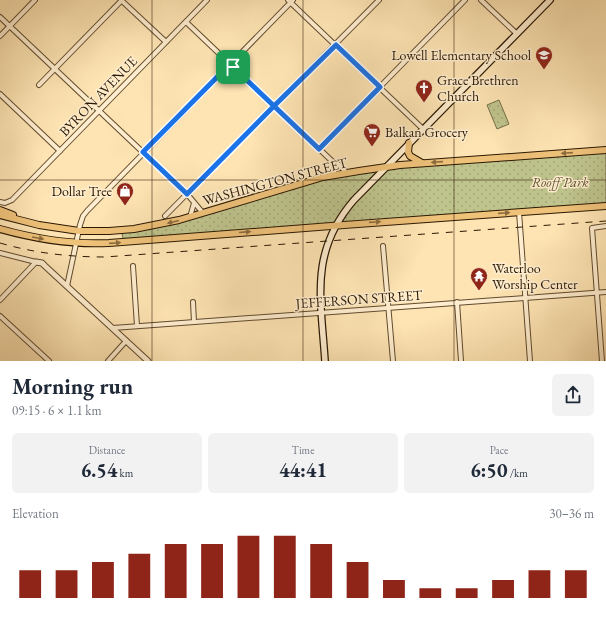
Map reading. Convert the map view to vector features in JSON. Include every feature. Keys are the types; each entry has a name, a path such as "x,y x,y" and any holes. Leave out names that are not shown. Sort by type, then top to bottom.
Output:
{"highway":[{"path":"409,143 408,152 410,156 415,160 424,163"},
{"name":"WASHINGTON STREET","path":"0,215 39,225 79,231 134,229 165,224 323,177 387,166 606,150"},
{"path":"0,229 36,238 76,244 109,243 606,206"},
{"path":"0,210 39,225"}],"main road":[{"path":"325,361 320,278 321,265 326,248 336,225 354,200 550,0"}],"street":[{"path":"0,36 35,0"},
{"path":"39,85 121,0 166,42"},
{"name":"BYRON AVENUE","path":"1,202 9,202 12,200 207,0"},
{"path":"165,216 379,0"},
{"path":"319,149 465,0"},
{"path":"481,0 517,34"},
{"path":"67,286 83,216 290,1 424,129"},
{"path":"0,17 187,194 203,213"},
{"path":"186,22 319,149 347,173"},
{"path":"0,94 60,151"},
{"path":"333,162 335,166 333,176"},
{"path":"190,217 194,203"},
{"path":"519,212 530,361"},
{"path":"602,361 592,228 606,226"},
{"path":"383,246 393,361"},
{"path":"0,253 46,266 148,361"},
{"path":"0,300 36,262"},
{"path":"132,266 137,326"},
{"name":"JEFFERSON STREET","path":"113,328 606,292"},
{"path":"193,302 194,322"},
{"path":"457,302 461,361"},
{"path":"0,316 49,361"},
{"path":"108,361 126,341"}],"green space":[{"path":"499,100 509,124 497,129 487,105"},
{"name":"Rooff Park","path":"606,150 606,207 124,242 121,230 150,226 323,177 359,171"}],"railway":[{"path":"0,243 52,254 105,257 606,221"}],"place":[{"name":"Lowell Elementary School","path":"544,70"},
{"name":"Grace Brethren Church","path":"424,103"},
{"name":"Balkan Grocery","path":"372,147"},
{"name":"Dollar Tree","path":"125,206"},
{"name":"Waterloo Worship Center","path":"479,291"}],"route":[{"path":"233,67 230,64 143,152 187,194 274,106 319,149 380,87 336,45 274,106 233,67"}]}
